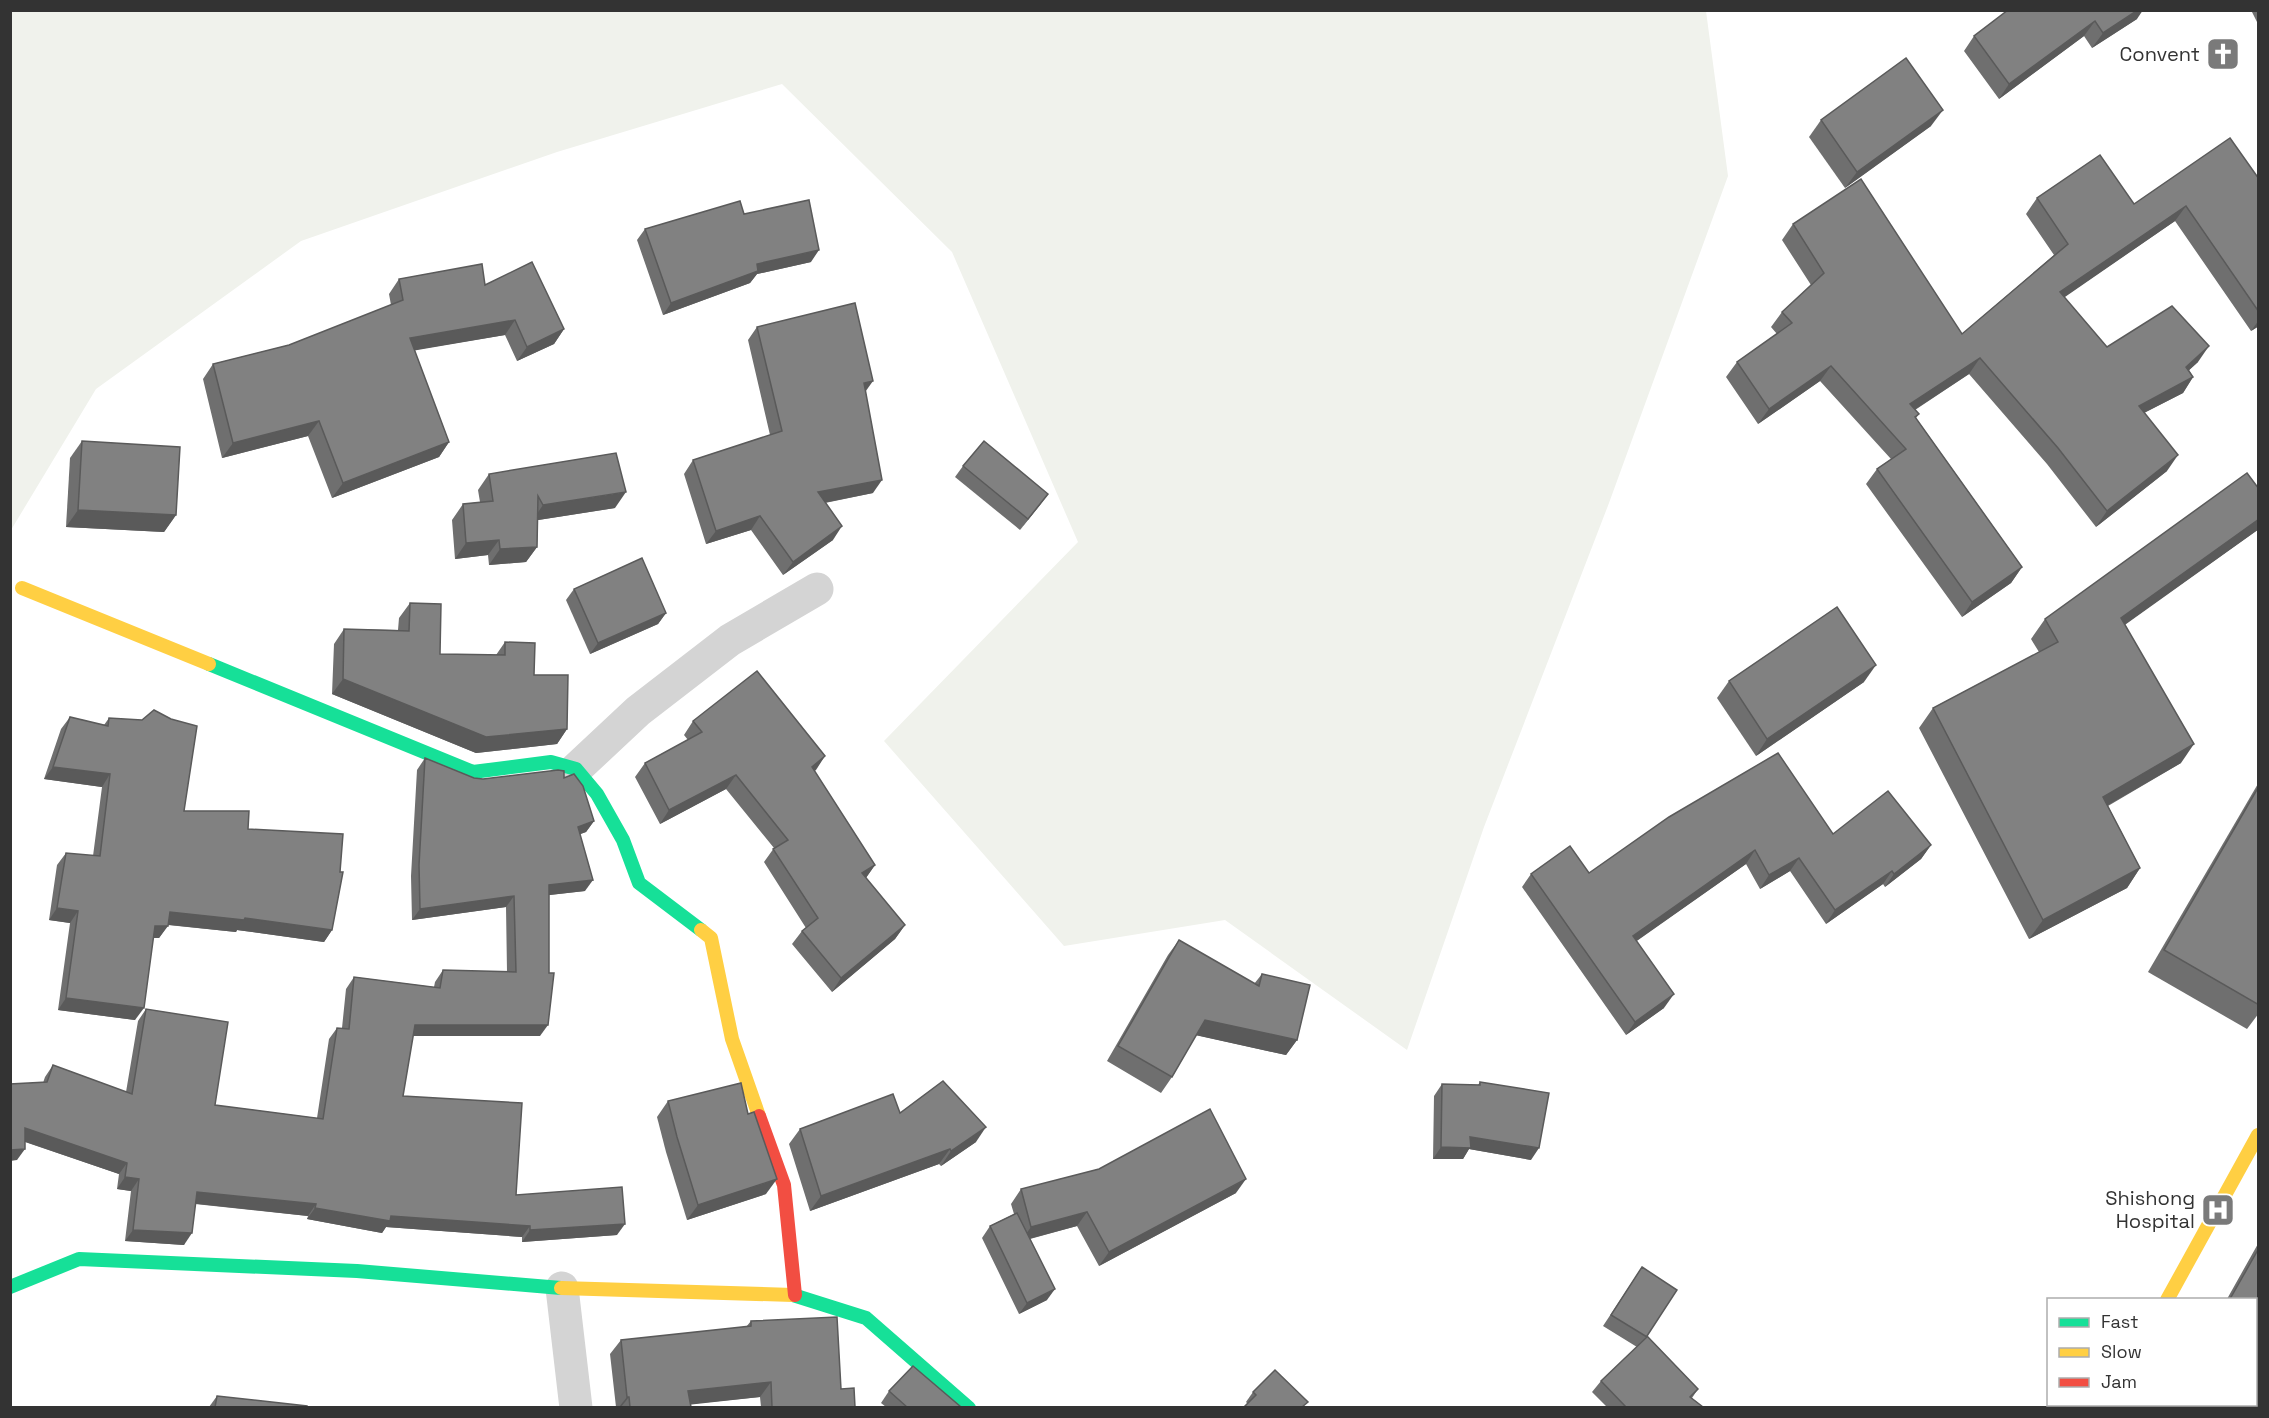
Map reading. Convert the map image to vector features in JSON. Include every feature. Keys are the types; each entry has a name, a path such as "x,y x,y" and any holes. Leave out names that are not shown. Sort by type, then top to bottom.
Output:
{"street":[{"path":"22,588 473,772 551,762 576,769 597,795 623,840 639,883 711,938 732,1039 784,1185 795,1295"},
{"path":"576,769 638,711 730,640 817,589"},
{"path":"2168,1298 2259,1135"},
{"path":"10,1287 79,1259 357,1271 562,1288 795,1295 866,1318 969,1407"},
{"path":"562,1288 576,1407"}],"shaded area":[{"path":"11,10 1706,11 1728,176 1609,503 1484,827 1407,1050 1225,920 1064,946 884,741 1078,542 952,252 782,84 557,152 301,241 96,389 11,530"}],"building":[{"path":"2008,10 2138,10 2103,33 2095,21 2009,84 1974,36"},
{"path":"1906,58 1943,110 1857,172 1821,120"},
{"path":"2230,138 2259,179 2259,312 2186,206 2060,292 2107,347 2172,306 2209,346 2186,367 2193,377 2139,406 2178,455 2107,511 2058,448 1980,358 1910,404 1919,414 1915,417 2022,567 1972,602 1877,469 1906,449 1831,366 1769,409 1737,362 1792,323 1782,312 1824,273 1793,224 1861,179 1962,334 2068,244 2037,198 2100,155 2134,204"},
{"path":"809,200 819,250 757,264 758,271 671,303 645,229 740,201 744,214"},
{"path":"532,262 564,329 527,347 515,320 410,338 449,442 343,483 319,421 233,443 213,364 289,345 403,300 399,279 482,264 485,285"},
{"path":"855,303 873,381 864,383 882,480 818,492 842,526 793,562 760,516 716,531 693,460 782,431 757,327"},
{"path":"82,441 180,447 176,515 78,510"},
{"path":"984,441 1048,494 1028,519 963,466"},
{"path":"616,453 626,492 543,505 538,496 537,547 500,549 499,540 466,543 463,504 493,501 489,474"},
{"path":"2247,473 2259,489 2259,519 2121,618 2194,744 2103,797 2140,868 2043,920 1933,708 2058,642 2045,619"},
{"path":"642,558 666,613 598,643 574,589"},
{"path":"410,603 441,604 440,654 505,655 505,642 535,643 534,675 568,675 567,729 486,737 343,679 344,629 409,631"},
{"path":"1837,607 1876,665 1767,739 1729,681"},
{"path":"757,671 825,756 812,767 875,865 862,873 905,925 841,978 802,931 818,918 773,849 788,840 736,775 669,810 645,763 702,732 693,721"},
{"path":"154,710 171,719 197,726 184,811 249,811 248,829 343,834 340,872 343,872 332,930 245,918 244,920 170,912 168,926 155,926 144,1008 66,998 78,911 57,908 66,853 100,856 110,774 53,767 70,717 108,726 109,718 142,720"},
{"path":"1778,753 1833,834 1888,791 1931,845 1894,874 1892,871 1835,910 1799,858 1769,875 1755,850 1633,936 1674,994 1635,1022 1531,874 1570,846 1589,873 1669,817"},
{"path":"425,758 474,778 483,779 558,770 564,771 564,778 574,774 583,786 594,821 578,827 593,880 549,885 549,973 554,973 548,1025 415,1025 403,1096 522,1103 516,1195 622,1187 625,1224 530,1230 530,1226 391,1216 390,1221 315,1208 316,1204 197,1192 192,1233 133,1230 139,1179 125,1177 127,1163 25,1128 25,1149 10,1150 10,1084 47,1082 53,1065 132,1094 146,1009 228,1022 215,1105 323,1119 337,1028 349,1029 354,977 440,988 443,970 516,972 514,896 420,909 419,865"},
{"path":"2259,786 2259,1005 2164,950"},
{"path":"1179,940 1259,986 1262,974 1310,985 1297,1040 1205,1020 1172,1077 1118,1046"},
{"path":"943,1081 986,1127 951,1151 950,1149 821,1196 800,1129 893,1094 900,1113"},
{"path":"1480,1082 1549,1093 1539,1148 1470,1137 1471,1148 1441,1147 1442,1084 1480,1085"},
{"path":"741,1083 748,1114 754,1112 777,1179 698,1205 668,1101"},
{"path":"1210,1109 1246,1179 1109,1252 1087,1212 1031,1227 1021,1189 1099,1169"},
{"path":"1017,1213 1055,1289 1027,1303 990,1226"},
{"path":"2259,1248 2259,1370 2257,1374 2257,1298 2231,1298"},
{"path":"1642,1267 1677,1290 1647,1336 1698,1389 1690,1397 1703,1407 1626,1407 1601,1381 1647,1337 1611,1315"},
{"path":"837,1317 841,1389 854,1388 855,1407 772,1407 771,1382 688,1391 691,1407 630,1407 621,1340 751,1326 751,1321"},
{"path":"913,1366 961,1407 907,1407 889,1391"},
{"path":"1275,1370 1308,1402 1302,1407 1244,1407 1256,1395 1253,1392"},
{"path":"217,1396 307,1406 307,1407 215,1407"},
{"path":"2171,1406 2239,1406 2238,1407"}],"traffic: fast":[{"path":"209,664 473,772 551,762 576,769 597,794 623,840 639,883 701,930"},
{"path":"10,1287 79,1259 357,1271 561,1288"},
{"path":"793,1295 866,1318 969,1408"}],"traffic: slow":[{"path":"22,588 209,664"},
{"path":"701,930 711,938 732,1039 759,1116"},
{"path":"2168,1298 2258,1135"},
{"path":"561,1288 793,1295"}],"traffic: jam":[{"path":"759,1116 784,1185 795,1295"}],"place":[{"name":"Convent","path":"2223,54"},
{"name":"Shishong Hospital","path":"2218,1210"}]}
